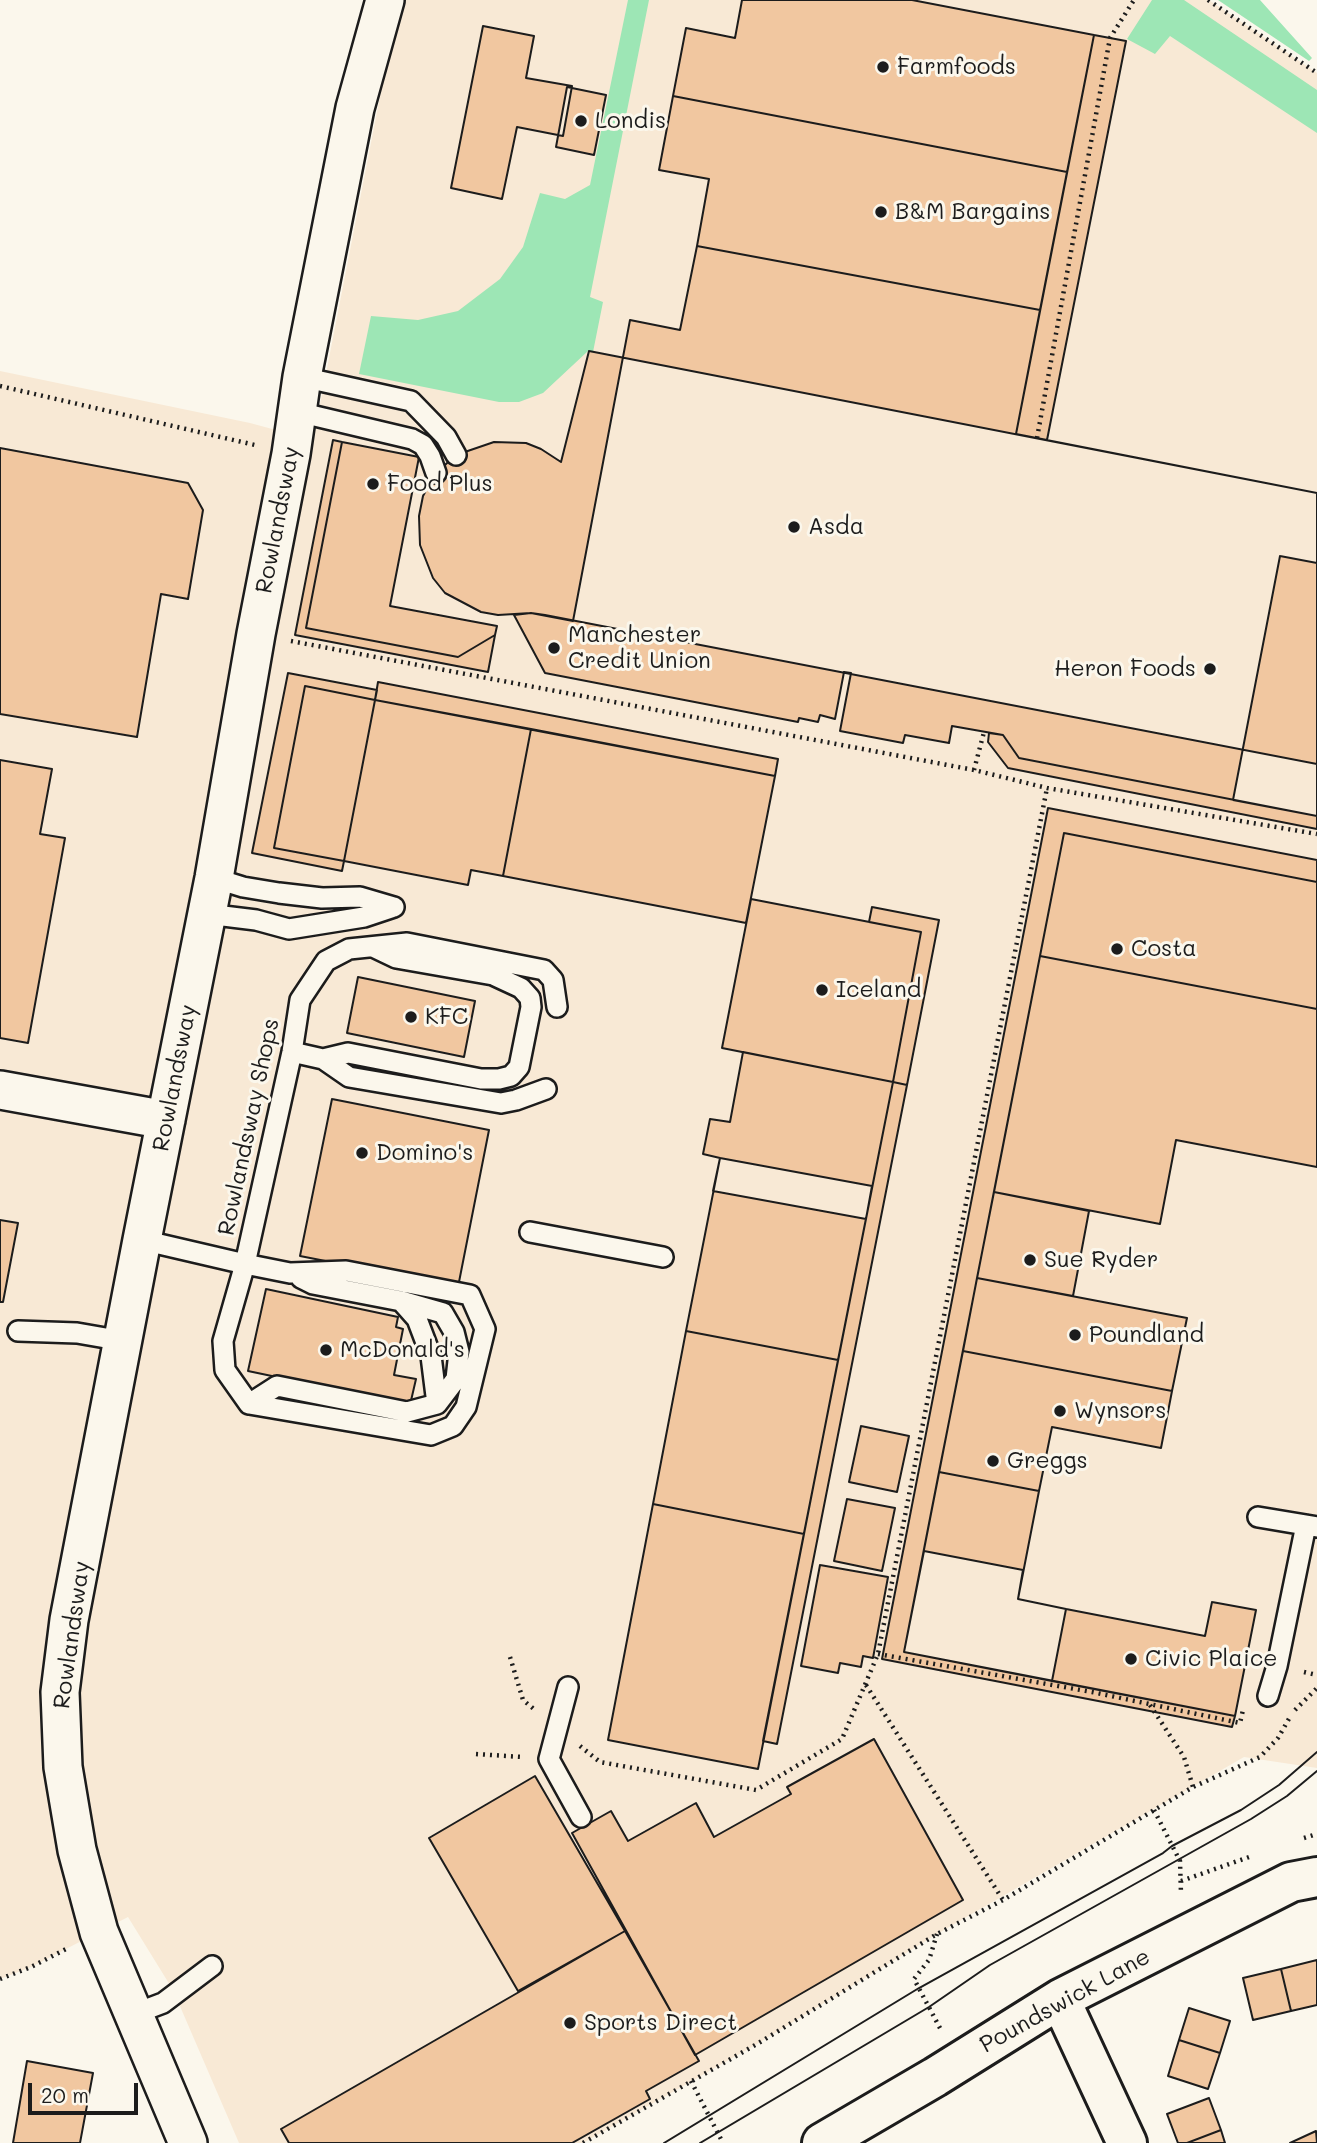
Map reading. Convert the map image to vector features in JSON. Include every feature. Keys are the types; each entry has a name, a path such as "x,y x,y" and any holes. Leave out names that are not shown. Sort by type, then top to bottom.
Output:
{"street":[{"name":"Rowlandsway","path":"188,2143 99,1932 77,1850 62,1767 60,1692 69,1620 214,878 256,634 355,108 385,0"},
{"path":"0,1090 166,1120"},
{"name":"Poundswick Lane","path":"822,2143 1060,1999 1291,1882 1317,1877"},
{"path":"1060,1999 1127,2143"}],"lane":[{"path":"300,395 411,401 446,437 456,455"},
{"path":"300,395 423,445 436,473"},
{"path":"207,914 256,920 289,929 365,917 394,907 360,897 322,898 279,893 243,887 214,878"},
{"path":"373,947 407,943 544,970 552,980 557,1007"},
{"path":"323,1059 348,1053 481,1079 512,1076 519,1067 531,1007 530,998 520,988 492,975 396,958 373,947"},
{"name":"Rowlandsway Shops","path":"249,1404 225,1370 223,1341 245,1264 292,1052 300,1000 326,961 349,949 373,947"},
{"path":"292,1052 323,1059 349,1076 501,1102 516,1100 546,1089"},
{"path":"530,1232 663,1256"},
{"path":"142,1240 290,1273 346,1271 470,1295 485,1329 466,1407 453,1426 431,1436 249,1404"},
{"path":"249,1404 277,1385 407,1412 437,1404 456,1379 459,1352 454,1332 443,1313 401,1301 313,1284 290,1273"},
{"path":"401,1301 417,1319 430,1356 437,1404"},
{"path":"18,1331 78,1333 122,1341"},
{"path":"1258,1517 1311,1526 1268,1696"},
{"path":"568,1687 549,1759 581,1817"},
{"path":"134,2014 163,2003 212,1966"}],"path":[{"path":"1037,438 1110,38 1134,0"},
{"path":"1208,0 1317,73"},
{"path":"0,386 291,454"},
{"path":"256,634 974,770 1047,788 1317,834"},
{"path":"974,770 984,732"},
{"path":"510,1657 523,1700 600,1762 756,1790 842,1739 878,1654 1047,788"},
{"path":"878,1654 1092,1692 1240,1723 1246,1697"},
{"path":"1278,1659 1317,1675"},
{"path":"866,1684 1003,1899"},
{"path":"583,2143 757,2045 937,1934 1003,1899 1193,1787 1259,1757 1278,1738 1292,1713 1317,1688"},
{"path":"1150,1704 1184,1757 1193,1787"},
{"path":"1154,1810 1180,1861 1183,1936"},
{"path":"0,1979 31,1967 99,1932"},
{"path":"935,2077 924,2055 945,2037 914,1979 929,1961 937,1934"},
{"path":"691,2081 723,2143"}],"shaded area":[{"path":"406,0 1209,0 1317,73 1317,1768 1244,1757 937,1934 757,2044 583,2143 239,2143 173,1990 128,1917 31,1967 0,1979 0,371 250,423 313,440 384,76"}],"green space":[{"path":"628,0 649,0 590,297 603,302 593,352 588,351 543,393 519,402 499,402 359,374 371,316 418,320 458,311 500,279 523,247 540,193 565,199 590,185"},
{"path":"1152,0 1184,0 1317,90 1317,133 1170,36 1155,54 1127,39"},
{"path":"1218,0 1260,0 1312,58 1309,61"}],"building":[{"name":"Farmfoods","path":"742,0 912,0 1094,35 1067,172 673,96 686,28 735,38"},
{"path":"483,26 534,36 526,78 572,86 563,136 517,127 502,199 451,188"},
{"path":"1094,35 1126,41 1047,440 1016,434"},
{"name":"Londis","path":"567,87 606,95 594,155 556,147"},
{"name":"B&M Bargains","path":"673,96 1067,172 1040,310 697,246 709,179 659,170"},
{"path":"697,246 1040,310 1016,434 1317,493 1317,816 1019,758 1003,735 952,726 949,743 905,735 903,743 840,731 851,673 844,672 835,719 820,715 818,722 799,718 798,722 545,673 514,615 531,613 573,621 630,320 680,330"},
{"path":"589,351 1317,493 1317,764 545,615 498,615 481,612 445,593 433,578 420,545 419,516 423,496 430,483 436,473 456,455 494,442 526,443 561,462"},
{"path":"333,440 342,442 306,628 458,657 495,635 488,672 295,635"},
{"path":"342,442 419,457 390,606 497,626 495,635 458,657 306,628"},
{"path":"0,448 188,483 203,510 188,599 161,594 137,737 0,714"},
{"path":"1280,556 1317,563 1317,816 1233,800"},
{"path":"288,673 377,690 375,700 305,686 274,848 344,861 342,871 252,853"},
{"path":"378,682 778,759 775,776 375,700"},
{"path":"305,686 375,700 344,861 274,848"},
{"path":"375,700 531,729 503,876 471,870 468,885 344,861"},
{"path":"531,729 775,776 746,923 503,876"},
{"path":"989,733 1003,735 1019,758 1317,816 1317,829 1008,768 988,742"},
{"path":"0,760 52,769 40,834 65,838 28,1043 0,1038"},
{"path":"1048,808 1317,860 1317,882 1064,833 904,1652 1235,1716 1232,1727 882,1659"},
{"path":"1064,833 1317,882 1317,1009 1040,956"},
{"name":"Iceland","path":"751,899 921,932 893,1082 722,1048"},
{"path":"872,907 939,920 907,1085 893,1082 921,932 869,922"},
{"path":"1040,956 1317,1009 1317,1167 1176,1140 1160,1224 994,1192"},
{"name":"KFC","path":"358,977 475,1001 464,1057 347,1033"},
{"path":"743,1052 893,1082 838,1360 686,1331 720,1158 703,1154 710,1119 730,1122"},
{"path":"893,1082 907,1085 777,1744 763,1741"},
{"path":"332,1099 489,1130 458,1287 300,1256"},
{"path":"720,1158 872,1186 866,1219 713,1191"},
{"path":"994,1192 1089,1211 1073,1296 977,1278"},
{"path":"0,1220 18,1223 3,1302 0,1302"},
{"name":"Poundland","path":"977,1278 1187,1318 1172,1391 963,1351"},
{"name":"McDonald's","path":"266,1289 398,1317 396,1327 403,1329 394,1375 416,1379 410,1405 248,1371"},
{"path":"686,1331 838,1360 804,1534 653,1504"},
{"path":"963,1351 1172,1391 1161,1448 1052,1427 1039,1491 939,1472"},
{"path":"861,1426 909,1436 897,1492 849,1482"},
{"path":"939,1472 1039,1491 1018,1599 1066,1609 1052,1681 904,1652"},
{"path":"847,1499 895,1508 882,1571 834,1561"},
{"path":"653,1504 804,1534 758,1769 608,1740"},
{"path":"924,1551 1023,1570 1018,1599 1066,1609 1052,1681 904,1652"},
{"path":"820,1565 888,1577 873,1658 863,1656 861,1667 840,1663 838,1673 801,1666"},
{"path":"1212,1602 1256,1610 1235,1716 1052,1681 1066,1609 1205,1636"},
{"path":"874,1739 963,1900 695,2055 572,1833 611,1811 628,1841 696,1803 714,1837 791,1794 787,1787"},
{"path":"535,1776 625,1931 518,1991 429,1838"},
{"name":"Sports Direct","path":"625,1931 699,2061 646,2091 650,2099 572,2143 289,2143 281,2129"},
{"path":"1317,1960 1317,2005 1291,2011 1281,1969"},
{"path":"1281,1969 1291,2011 1253,2020 1243,1978"},
{"path":"1189,2008 1230,2021 1220,2053 1179,2040"},
{"path":"1179,2040 1220,2053 1208,2089 1168,2076"},
{"path":"27,2061 93,2073 80,2143 13,2143"},
{"path":"1209,2098 1221,2130 1187,2143 1178,2143 1167,2114"},
{"path":"1221,2130 1225,2143 1187,2143"},
{"path":"1316,2131 1317,2143 1290,2143"}],"tram line":[{"path":"664,2143 919,1988 1241,1810 1279,1785 1317,1752"},
{"path":"700,2143 929,2007 990,1965 1251,1819 1287,1796 1317,1771"}],"place":[{"name":"Farmfoods","path":"883,67"},
{"name":"Londis","path":"581,121"},
{"name":"B&M Bargains","path":"881,212"},
{"name":"Food Plus","path":"373,484"},
{"name":"Asda","path":"794,527"},
{"name":"Manchester Credit Union","path":"554,648"},
{"name":"Heron Foods","path":"1210,669"},
{"name":"Costa","path":"1117,949"},
{"name":"Iceland","path":"822,990"},
{"name":"KFC","path":"411,1017"},
{"name":"Domino's","path":"362,1153"},
{"name":"Sue Ryder","path":"1030,1260"},
{"name":"Poundland","path":"1075,1335"},
{"name":"McDonald's","path":"326,1350"},
{"name":"Wynsors","path":"1060,1411"},
{"name":"Greggs","path":"993,1461"},
{"name":"Civic Plaice","path":"1131,1659"},
{"name":"Sports Direct","path":"570,2023"}]}
